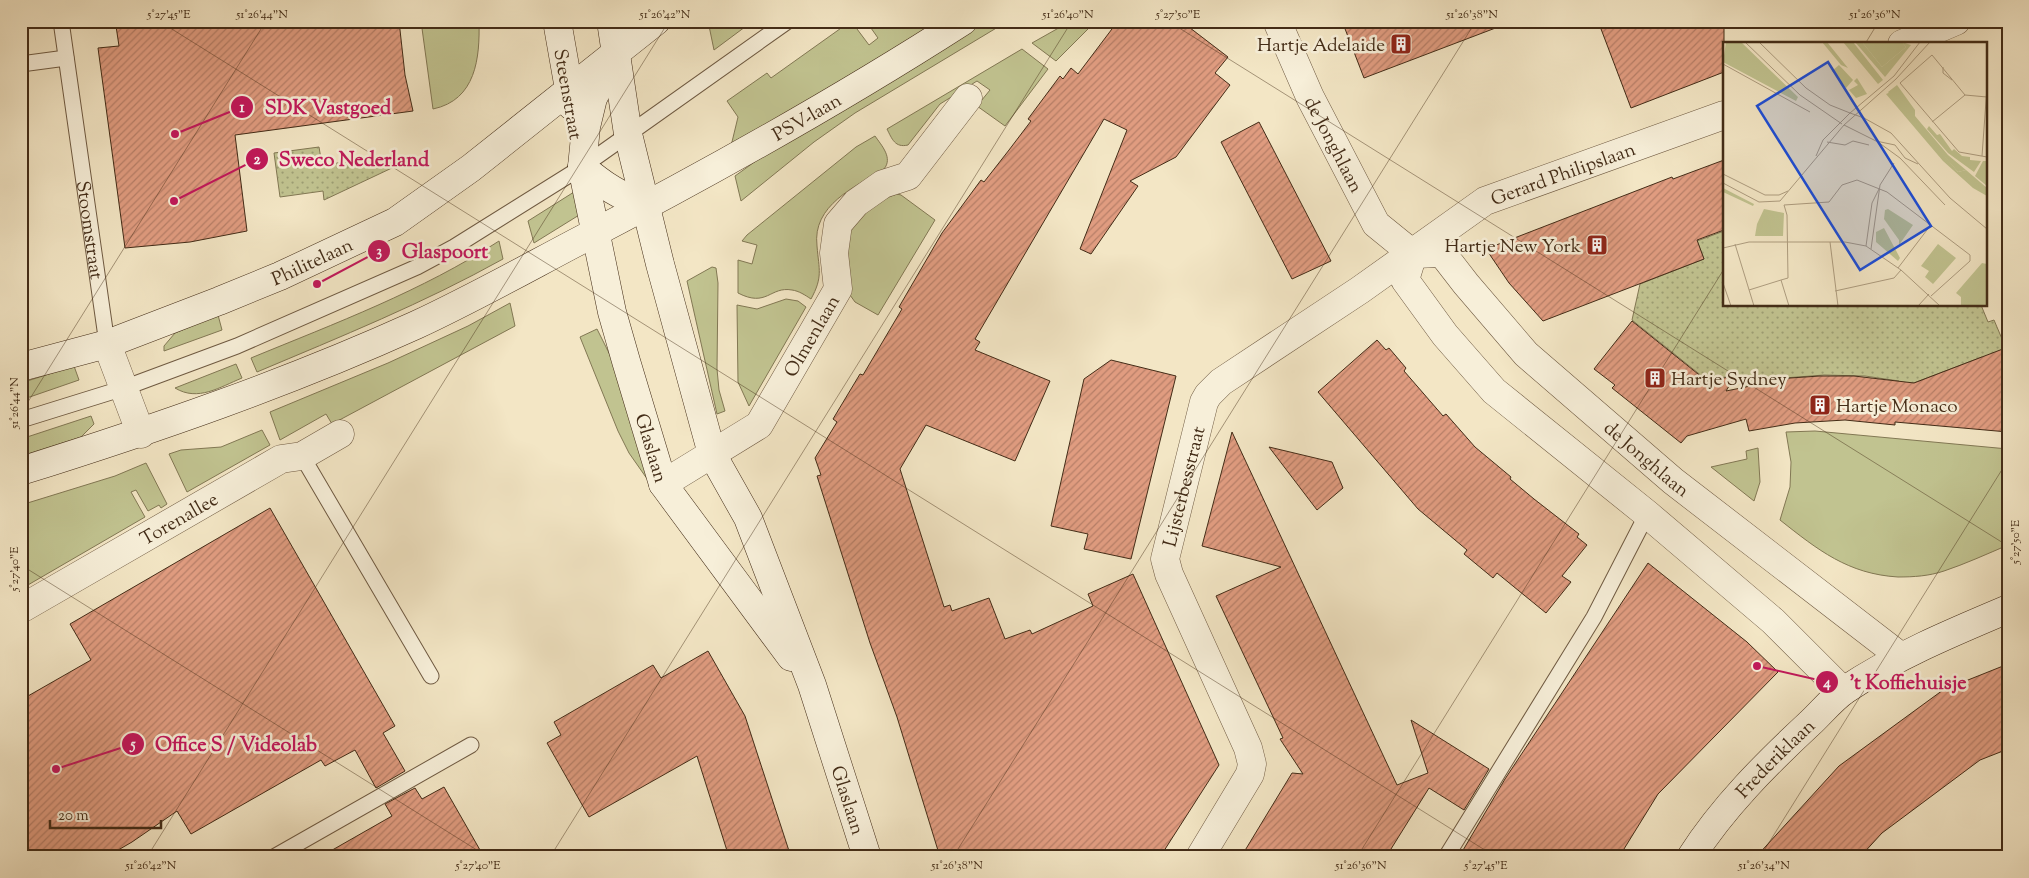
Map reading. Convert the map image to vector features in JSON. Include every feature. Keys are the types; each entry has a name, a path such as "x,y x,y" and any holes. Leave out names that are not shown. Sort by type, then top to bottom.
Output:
{"street":[{"name":"Steenstraat","path":"557,21 581,95 582,167"},
{"path":"610,21 617,53 656,21"},
{"name":"PSV-laan","path":"646,206 726,164 861,86 963,21"},
{"name":"de Jonghlaan","path":"1277,21 1310,97 1376,224 1413,254 1442,253 1526,354 1673,481 1900,656"},
{"path":"1907,42 1956,21"},
{"name":"Philitelaan","path":"21,367 107,344 280,276 395,222 471,168 581,95 617,53"},
{"name":"Glaslaan","path":"617,53 628,134 660,264 712,454 748,518 812,685 867,857"},
{"name":"Glaslaan","path":"581,95 612,110 628,134"},
{"name":"Olmenlaan","path":"663,484 759,424 838,290 834,253 838,224 856,203 883,184 908,176 968,98"},
{"name":"Gerard Philipslaan","path":"1413,254 1485,201 1723,116"},
{"name":"Glaslaan","path":"582,167 612,312 663,484 812,685"},
{"path":"582,167 615,193 646,206"},
{"path":"21,471 141,434 296,376 414,326 471,299 646,206"},
{"path":"1413,254 1405,280 1445,335 1494,390 1646,514 1772,622 1843,691"},
{"name":"Lijsterbesstraat","path":"1200,857 1250,774 1252,764 1248,748 1169,574 1165,558 1204,402 1221,382 1413,254"},
{"name":"Stoomstraat","path":"107,344 141,434"},
{"name":"Torenallee","path":"21,609 281,459 302,456 340,434"},
{"path":"1646,514 1673,481"},
{"name":"Frederiklaan","path":"1691,857 1738,795 1774,756 1843,691 1900,656 1930,641 2008,609"}],"lane":[{"name":"Stoomstraat","path":"61,21 107,344"},
{"path":"21,420 124,388 237,346 417,267 454,247 582,167 788,21"},
{"path":"21,64 66,58"},
{"path":"302,456 431,676"},
{"path":"1446,857 1594,617 1646,514"},
{"path":"274,857 471,746"}],"green space":[{"path":"421,21 479,21 478,49 473,76 467,87 458,97 447,104 433,109"},
{"path":"708,21 753,21 714,50"},
{"path":"851,21 869,45 878,38 866,21 945,21 731,146 738,117 727,101 767,73 771,78"},
{"path":"980,21 1008,21 855,113 814,142 741,201 735,176 803,127"},
{"path":"1071,21 1096,21 1056,61 1032,43"},
{"path":"1022,49 1048,69 1005,126 977,106 990,90 977,81 940,104 908,145 897,144 892,139 887,129"},
{"path":"875,136 886,152 886,165 884,169 849,190 838,199 828,208 821,219 817,232 819,279 811,299 800,292 792,290 778,291 762,298 748,297 738,293 738,260 752,264 757,245 742,241 747,235 856,147"},
{"path":"319,147 322,165 392,156 394,167 324,200 323,191 280,197 274,153"},
{"path":"574,192 584,212 534,243 528,221"},
{"path":"897,194 935,220 878,315 855,302 850,295 846,244 852,228 865,213 881,201"},
{"path":"1723,231 1723,306 1981,306 1988,322 1994,320 2008,353 1984,361 1982,357 1898,389 1899,381 1865,376 1824,375 1784,378 1741,388 1738,374 1708,381 1632,320 1640,284 1704,259 1697,241"},
{"path":"499,241 503,259 412,305 257,372 251,358 347,319 409,291 470,259"},
{"path":"712,267 716,268 718,283 717,369 719,390 725,411 717,414 687,281"},
{"path":"786,299 798,301 806,307 749,406 738,382 737,305 757,309"},
{"path":"510,303 515,326 332,424 326,414 280,440 270,412 388,363 468,326"},
{"path":"218,315 222,330 164,351 164,346 175,333"},
{"path":"597,329 614,363 650,483 629,453 618,431 580,337"},
{"path":"236,364 242,378 217,389 192,394 175,388"},
{"path":"74,366 79,380 21,400 21,383"},
{"path":"91,416 94,424 81,437 21,456 21,439"},
{"path":"262,430 270,445 187,492 169,454 181,450 221,447"},
{"path":"1815,431 2008,449 2008,545 1944,571 1916,576 1880,575 1849,566 1835,559 1807,541 1780,520 1790,487 1791,462 1786,432"},
{"path":"1758,448 1760,482 1754,501 1711,467 1747,459 1746,451"},
{"path":"146,463 167,504 161,508 159,505 148,511 136,490 131,492 145,517 21,589 21,505 115,476"}],"building":[{"path":"149,21 399,21 405,75 413,111 235,135 247,231 190,242 125,248 98,48 119,46 116,26"},
{"path":"1118,21 1181,21 1228,57 1215,73 1230,85 1176,157 1130,181 1138,186 1091,254 1080,249 1127,130 1104,119 975,339 980,342 975,350 1050,381 1015,461 926,425 900,469 944,607 950,605 952,611 989,598 1005,639 1030,630 1032,634 1093,606 1088,594 1133,574 1219,765 1160,857 940,857 897,717 870,643 817,476 821,475 815,458 837,422 833,419 860,374 863,375 902,309 899,307 942,233 981,180 984,182 1031,121 1028,119 1060,76 1063,79 1071,68 1078,74"},
{"name":"Hartje Adelaide","path":"1342,21 1505,21 1506,24 1364,78"},
{"path":"1598,21 1724,21 1723,72 1631,108"},
{"path":"1259,122 1331,261 1292,279 1221,142"},
{"name":"Hartje New York","path":"1723,160 1723,230 1697,240 1704,259 1543,321 1509,283 1486,249 1672,177 1673,179"},
{"path":"1632,321 1708,382 1736,375 1726,391 1790,378 1820,376 1854,376 1914,383 2008,347 2008,432 1895,422 1895,425 1845,420 1795,423 1749,431 1746,419 1687,436 1681,443 1612,388 1615,385 1594,369"},
{"path":"1377,340 1386,350 1389,348 1406,368 1404,371 1443,416 1446,414 1475,447 1511,477 1510,479 1579,534 1577,537 1587,545 1562,576 1571,582 1546,613 1497,573 1493,578 1464,554 1467,550 1418,509 1318,392"},
{"path":"1111,360 1176,376 1131,559 1084,549 1088,534 1051,526 1084,379"},
{"path":"1232,432 1397,785 1428,773 1411,720 1489,769 1464,810 1429,788 1386,857 1241,857 1292,773 1303,774 1280,739 1283,738 1216,596 1281,567 1202,546"},
{"path":"1269,447 1332,462 1343,488 1317,510"},
{"path":"270,508 395,726 383,733 405,771 376,788 355,750 325,766 321,760 191,834 177,811 132,842 106,857 21,857 21,700 91,660 70,624"},
{"path":"1648,563 1747,642 1778,672 1658,794 1619,857 1459,857 1505,779"},
{"path":"708,651 745,716 791,857 729,857 697,756 589,817 547,743 561,735 554,722 653,665 661,678"},
{"path":"2008,664 2008,749 1980,760 1882,833 1860,857 1756,857 1839,766 1943,690"},
{"path":"444,787 484,857 320,857 392,816 385,804 415,788 422,799"}],"place":[{"name":"Hartje Adelaide","path":"1401,44"},
{"name":"SDK Vastgoed","path":"175,134"},
{"name":"Sweco Nederland","path":"174,201"},
{"name":"Hartje New York","path":"1597,245"},
{"name":"Glaspoort","path":"317,284"},
{"name":"Hartje Sydney","path":"1655,378"},
{"name":"Hartje Monaco","path":"1820,405"},
{"name":"'t Koffiehuisje","path":"1757,666"},
{"name":"Office S / Videolab","path":"56,769"}]}
